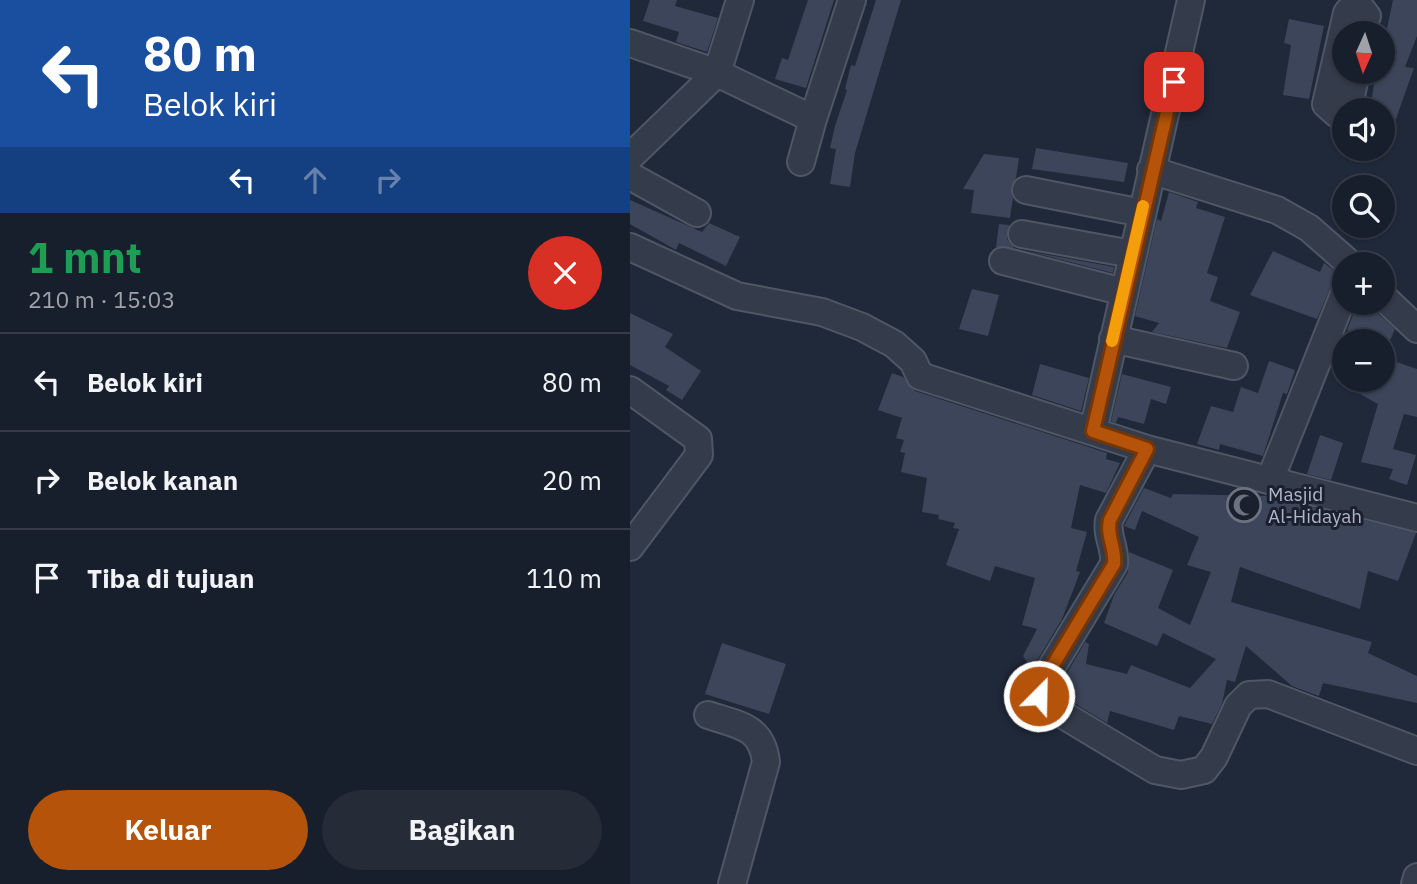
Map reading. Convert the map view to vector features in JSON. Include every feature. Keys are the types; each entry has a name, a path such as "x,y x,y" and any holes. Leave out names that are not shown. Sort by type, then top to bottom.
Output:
{"street":[{"path":"645,135 717,73 740,0"},
{"path":"801,162 852,0"},
{"path":"1093,431 1191,0"},
{"path":"1332,109 1326,104 1347,13 1352,7 1359,6 1367,17"},
{"path":"630,43 717,73 813,119"},
{"path":"1152,170 1277,210 1309,228 1336,252"},
{"path":"630,176 697,213"},
{"path":"1027,190 1142,213"},
{"path":"1022,234 1132,254"},
{"path":"630,247 753,301 822,312 862,327 894,344 913,361 920,376 1147,449 1417,518"},
{"path":"1003,261 1124,292"},
{"path":"1395,308 1417,329"},
{"path":"1270,480 1336,315"},
{"path":"1113,339 1234,366"},
{"path":"630,390 698,439 700,445 699,455 630,547"},
{"path":"1147,449 1107,530 1115,554 1114,564 1039,688 1039,696 1045,704 1155,770 1181,775 1204,770 1214,757 1238,706 1249,695 1268,694 1417,751"},
{"path":"709,715 751,730 764,745 766,762 732,884"},
{"path":"1415,884 1417,877"}],"building":[{"path":"650,0 677,0 675,6 718,18 707,52 676,42 679,32 643,21"},
{"path":"808,0 834,0 806,88 775,79 782,58 788,60"},
{"path":"876,0 901,0 855,153 850,187 830,184 836,149 830,148 835,126 847,90 845,89 851,65 855,66"},
{"path":"1393,0 1417,0 1417,36 1405,67 1414,68 1395,122 1395,98 1372,98 1374,84 1395,84 1395,21 1389,21"},
{"path":"1289,19 1324,26 1309,99 1283,95 1291,45 1284,43"},
{"path":"1036,148 1128,163 1124,182 1032,169"},
{"path":"984,154 1019,158 1016,178 1011,188 1013,198 1010,218 971,213 974,190 963,189"},
{"path":"1169,192 1198,202 1196,208 1225,217 1207,273 1218,277 1210,301 1240,312 1227,348 1152,332 1159,323 1135,316 1157,219 1161,221"},
{"path":"630,200 702,232 709,223 740,237 726,266 679,243 676,250 630,224"},
{"path":"999,224 1009,225 1007,239 1014,248 996,247"},
{"path":"1027,251 1114,267 1113,273"},
{"path":"1273,251 1320,272 1324,263 1332,269 1332,287 1317,319 1250,295"},
{"path":"972,289 999,295 988,336 959,329"},
{"path":"630,313 673,334 665,347 701,371 682,400 666,390 669,386 630,365"},
{"path":"1353,315 1379,315 1395,329 1347,329"},
{"path":"1269,361 1295,370 1287,394 1283,393 1263,456 1220,444 1219,450 1197,444 1211,406 1233,412 1241,387 1258,393"},
{"path":"1395,361 1417,369 1417,417 1404,414 1393,449 1416,455 1407,485 1389,479 1393,469 1361,462 1378,404 1356,392 1395,392"},
{"path":"1040,364 1089,378 1081,411 1032,395"},
{"path":"892,373 903,377 915,391 1107,453 1106,459 1120,463 1106,493 1080,485 1071,528 1087,532 1076,571 1080,572 1062,619 1032,669 1023,656 1037,629 1022,625 1035,578 995,566 990,581 946,565 959,529 953,528 955,523 938,519 939,515 922,512 927,478 901,472 905,453 900,452 904,440 896,438 902,418 878,410"},
{"path":"1122,374 1171,387 1166,404 1151,399 1144,424 1118,417 1116,423 1111,421"},
{"path":"1320,435 1343,443 1331,480 1307,474"},
{"path":"1144,488 1171,498 1173,494 1268,496 1416,533 1398,581 1368,571 1360,609 1240,567 1231,602 1372,642 1368,653 1417,676 1417,703 1323,683 1319,696 1292,686 1246,646 1235,682 1227,680 1222,704 1212,724 1179,716 1174,730 1110,711 1107,723 1056,692 1085,642 1089,644 1086,664 1127,674 1131,665 1190,688 1216,659 1163,633 1157,646 1104,623 1114,595 1128,572 1129,552 1173,570 1158,608 1190,625 1211,572 1187,565 1199,537 1142,511 1135,530 1124,526"},
{"path":"722,643 786,664 769,714 705,694"},
{"path":"1009,676 1027,678 1023,688 1026,707 1006,705"}],"slow traffic":[{"path":"1112,341 1143,206"}],"place":[{"name":"Masjid Al-Hidayah","path":"1244,505"}],"route":[{"path":"1039,696 1039,688 1114,564 1115,554 1107,530 1147,449 1093,431 1174,82"}]}
